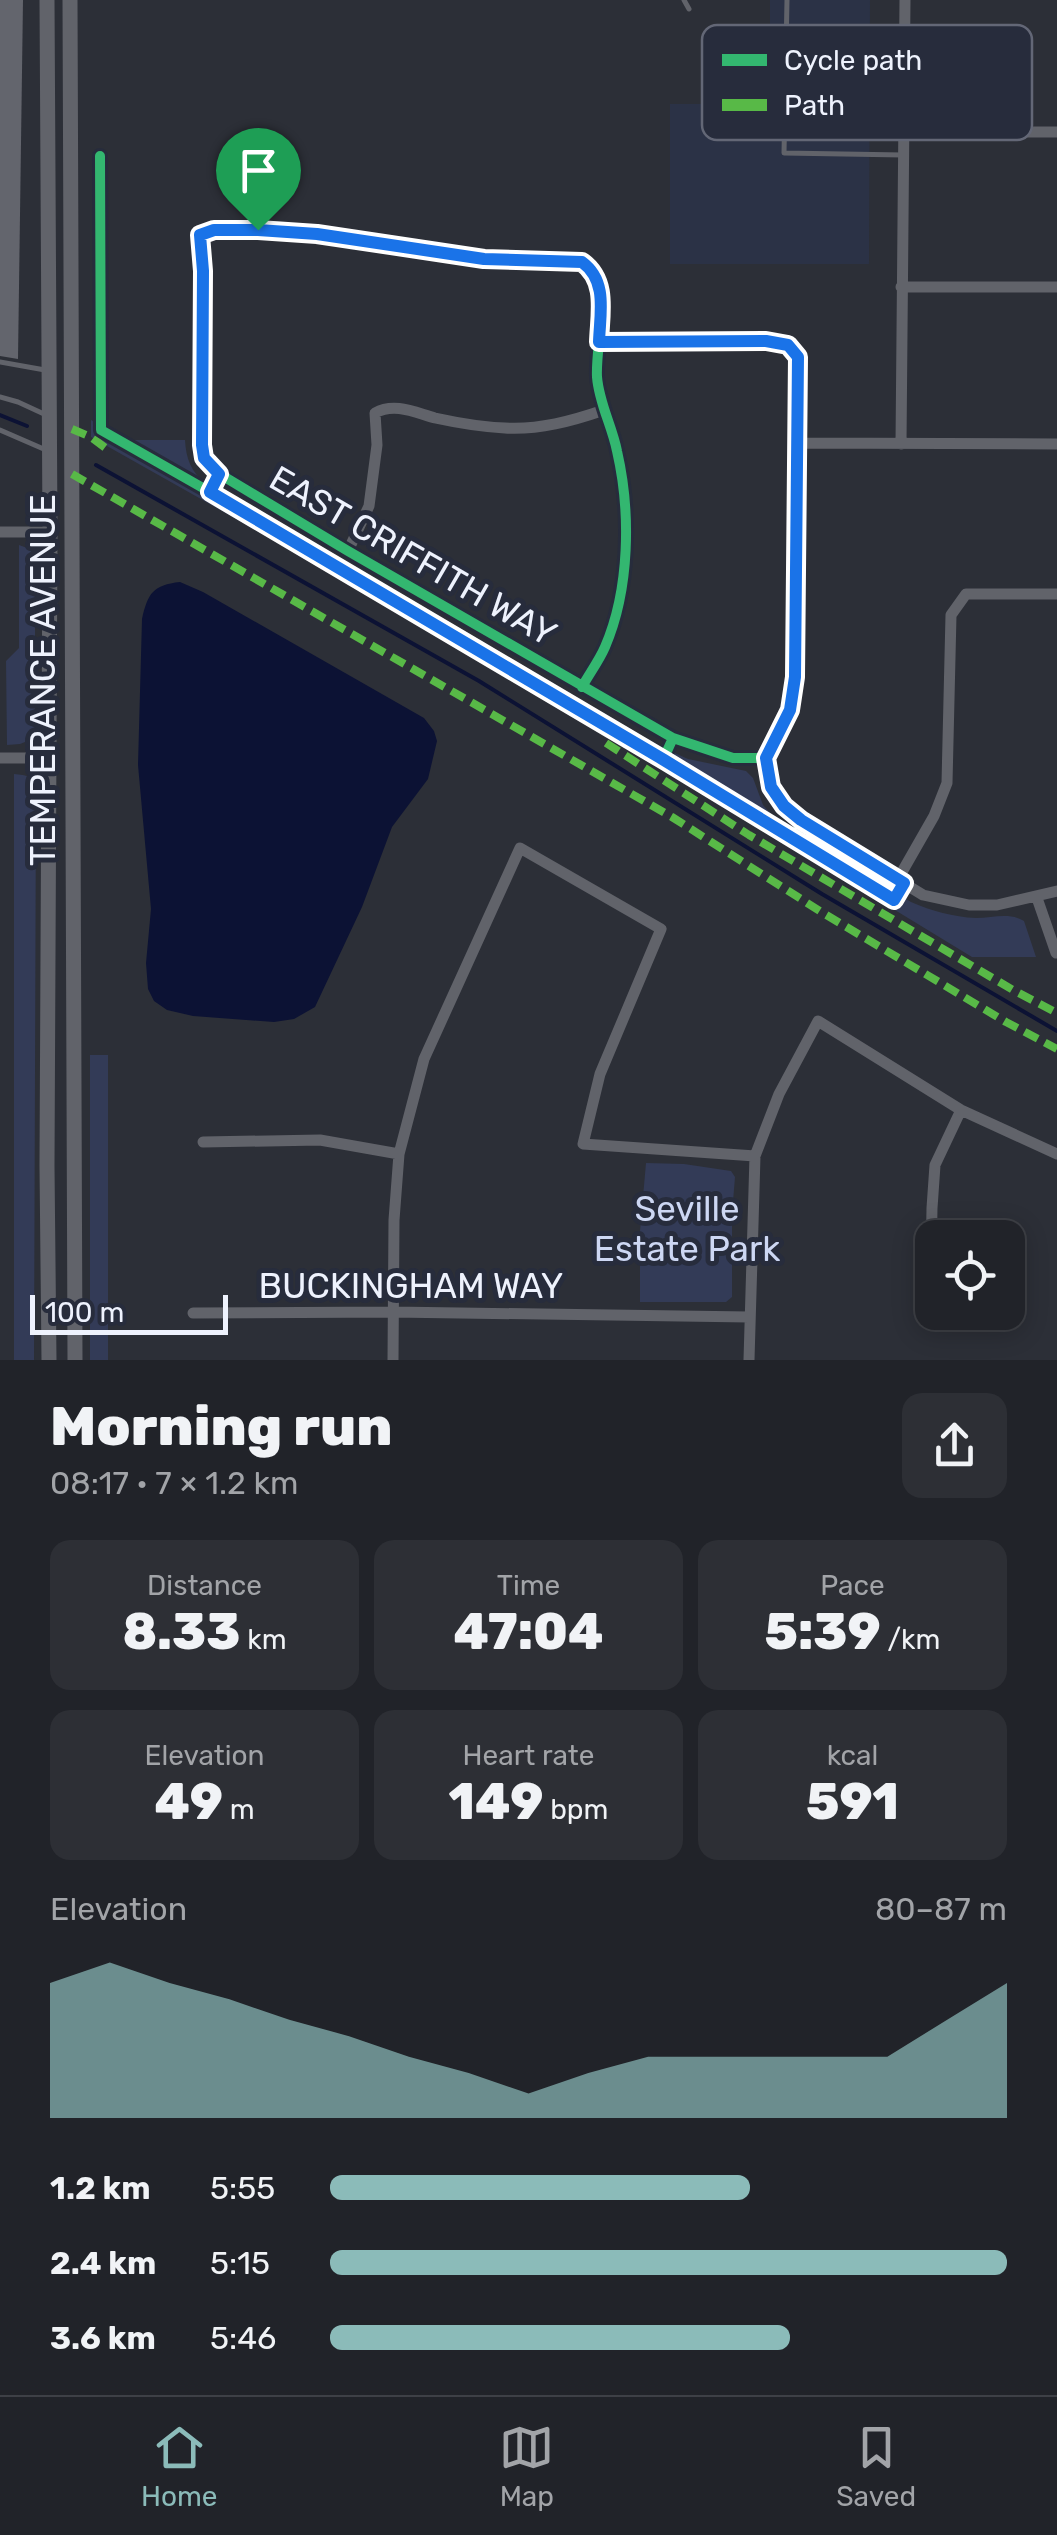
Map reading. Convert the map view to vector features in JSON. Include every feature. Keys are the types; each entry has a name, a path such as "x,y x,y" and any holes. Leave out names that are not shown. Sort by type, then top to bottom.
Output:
{"main road":[{"name":"TEMPERANCE AVENUE","path":"48,0 49,1360"},
{"name":"TEMPERANCE AVENUE","path":"70,0 74,1360"},
{"path":"50,532 64,551 64,648 73,667"}],"street":[{"path":"905,0 905,25"},
{"path":"901,444 903,140"},
{"name":"EAST CRIFFITH WAY","path":"599,342 600,284 582,262 484,259 317,234 214,230 200,235 204,458 219,474 673,738 733,758 766,758"},
{"path":"901,287 1057,287"},
{"path":"582,687 605,647 624,566 626,524 620,469 598,377 599,342 766,341 788,345 798,357 795,677 790,710 766,758 771,787 784,806 802,821 923,895 997,906 1057,892"},
{"path":"348,552 369,506 377,445 375,412 402,408 505,428 570,421 604,410"},
{"path":"797,444 1057,444"},
{"path":"0,532 50,532"},
{"path":"898,879 934,816 947,783 951,615 966,594 1057,594"},
{"path":"0,758 50,758"},
{"path":"393,1360 394,1220 399,1154 424,1059 520,848 661,929 600,1074 584,1144 755,1156"},
{"path":"1037,898 1056,953"},
{"path":"749,1360 755,1156 779,1094 818,1021 961,1110 1057,1154"},
{"path":"933,1220 935,1165 961,1110"},
{"path":"203,1142 320,1140 399,1154"},
{"name":"BUCKINGHAM WAY","path":"193,1313 749,1317"}],"lane":[{"path":"684,0 689,9"},
{"path":"787,0 787,25"},
{"path":"784,140 784,153 903,155"},
{"path":"0,362 48,370"},
{"path":"0,397 49,416"},
{"path":"0,430 49,452"}],"shaded area":[{"path":"770,0 870,0 870,25 770,25"},
{"path":"670,104 702,104 702,140 869,140 869,264 670,264"},
{"path":"180,582 424,718 437,741 428,779 392,827 362,907 315,1007 294,1019 274,1022 193,1016 167,1010 154,1001 148,989 151,909 138,765 142,619 153,592"}],"green space":[{"path":"91,420 128,440 185,440 190,464 205,483 470,634 639,737 688,759 746,771 753,778 763,805 777,821 911,902 959,916 1007,916 1024,921 1036,957 972,957 458,644 91,437"},
{"path":"19,545 30,549 35,558 35,727 30,740 7,745 6,661 19,648"},
{"path":"14,774 28,777 36,789 34,1360 14,1360"},
{"path":"90,1055 108,1055 108,1360 90,1360"},
{"name":"Seville Estate Park","path":"646,1163 731,1171 735,1177 732,1297 726,1302 640,1302 640,1231"}],"building":[{"path":"0,0 23,0 18,359 0,356"}],"waterway":[{"path":"0,415 27,426"},
{"path":"96,465 479,681 822,894 1057,1031"}],"marked path":[{"path":"72,429 107,449"},
{"path":"72,474 672,817 823,913 1057,1049"},
{"path":"606,743 749,835 1057,1013"}],"cycle path":[{"path":"100,156 101,430 210,492 217,479"},
{"path":"582,687 585,682 603,652 613,624 626,550 622,475 597,377 601,299 592,272 582,262 484,259 317,234 214,230 200,235 202,445 204,458 213,470 348,551 673,738 733,758 765,758"},
{"path":"210,492 663,760 673,738"},
{"path":"663,760 793,838 803,821"},
{"path":"793,838 894,900 904,883"}],"route":[{"path":"214,230 258,230 365,240 484,259 582,262 600,284 599,342 766,341 788,345 798,357 795,677 790,710 766,758 771,787 784,806 801,820 904,883 894,900 210,492 219,474 204,458 202,445 200,235 214,230"}]}
